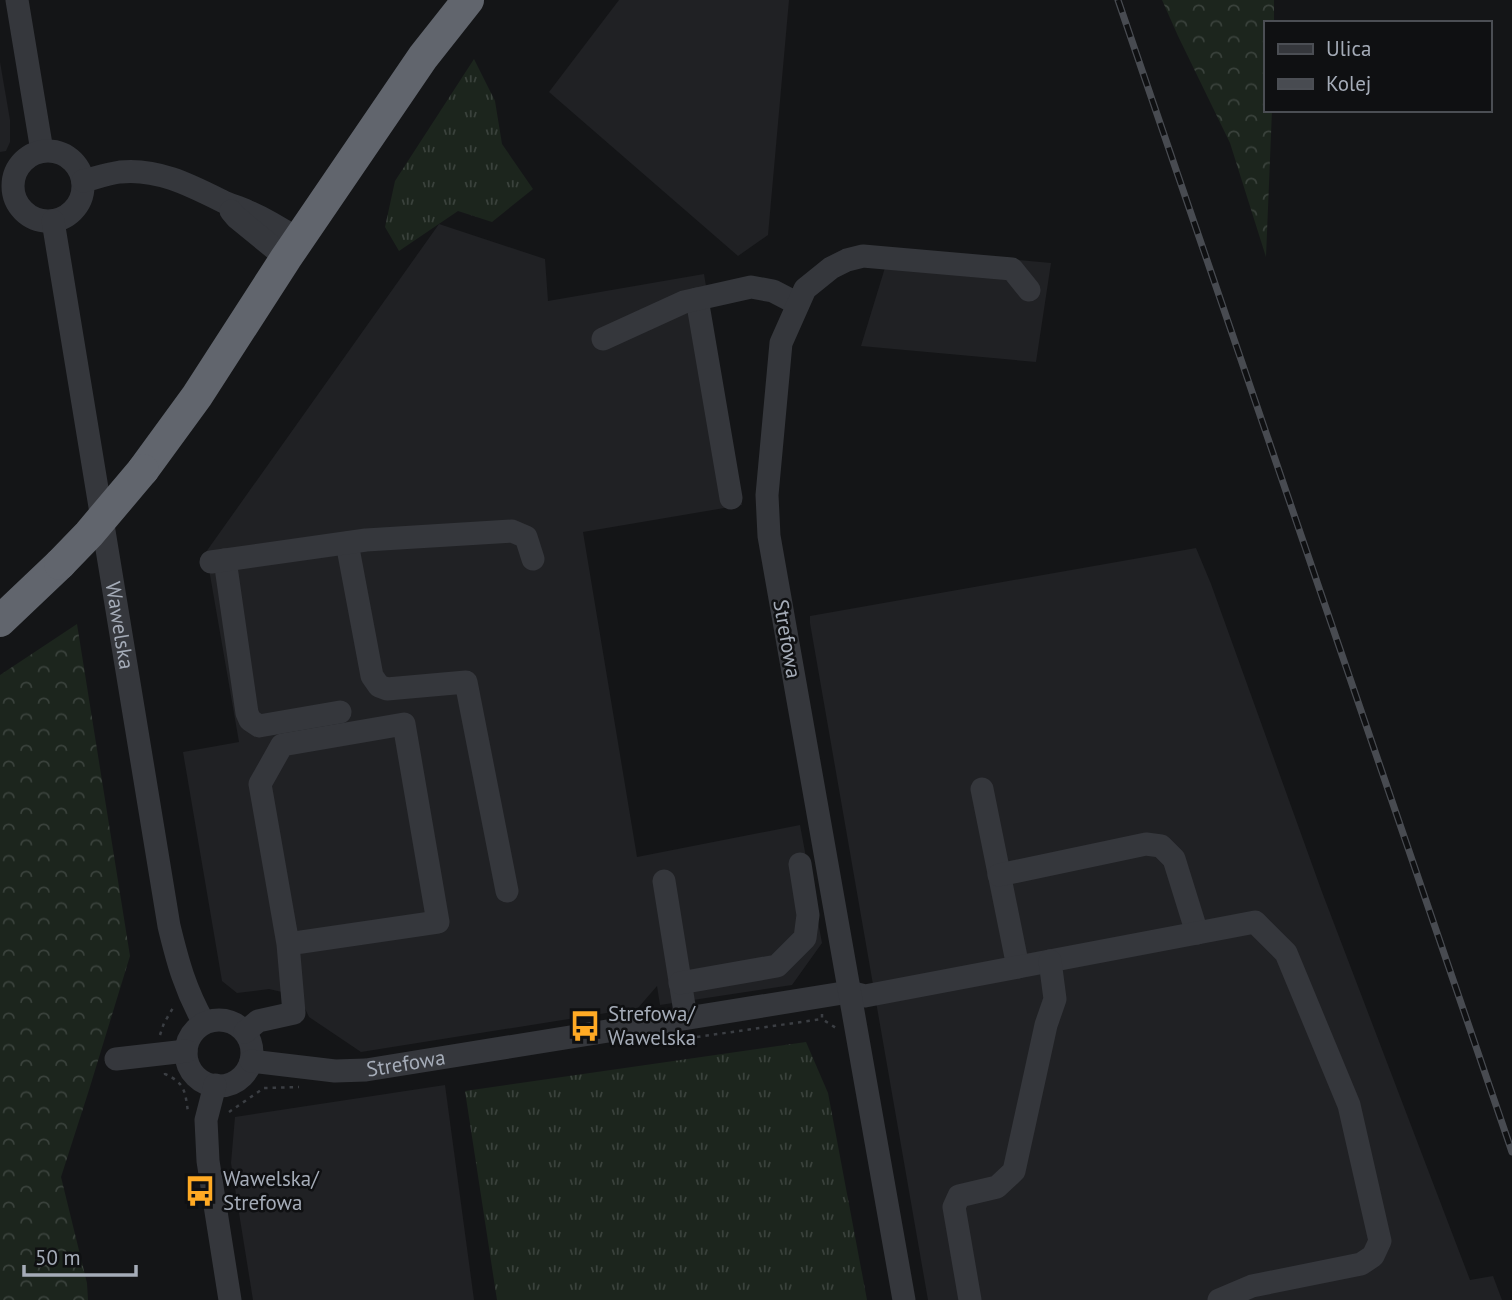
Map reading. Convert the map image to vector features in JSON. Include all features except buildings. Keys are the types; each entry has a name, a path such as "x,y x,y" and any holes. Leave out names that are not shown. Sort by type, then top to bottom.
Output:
{"highway":[{"path":"0,621 97,525 143,470 197,396 424,57 468,0"}],"street":[{"path":"17,0 43,151"},
{"path":"43,151 52,151 69,158 83,181 81,199 76,207 62,218 53,221 27,215 7,193 20,165 43,151"},
{"path":"83,181 119,173 164,176 191,185 224,203 262,217 293,249"},
{"name":"Wawelska","path":"53,221 169,926 180,970 191,1000 204,1023"},
{"path":"603,339 684,302 751,286 802,296 831,268 863,256 1012,269 1029,290"},
{"name":"Strefowa","path":"802,296 781,343 767,495 767,525 904,1300"},
{"path":"697,299 731,498"},
{"path":"340,712 259,726 250,720 218,561 366,540 512,531 526,537 533,559"},
{"path":"347,543 372,676 379,686 387,689 466,682 507,891"},
{"path":"245,1032 258,1021 294,1013 288,944 260,784 282,745 404,724 438,922 288,944"},
{"path":"982,789 1018,967"},
{"path":"999,874 1146,844 1161,846 1174,859 1197,933"},
{"path":"680,983 776,966 806,938 808,915 800,864"},
{"path":"664,881 690,1028"},
{"path":"849,992 865,996 1255,922 1286,953 1349,1105 1380,1241 1373,1256 1361,1264 1252,1286 1219,1300"},
{"path":"970,1300 954,1207 959,1196 997,1187 1014,1171 1046,1025 1055,999 1050,961"},
{"name":"Strefowa","path":"251,1061 335,1071 358,1070 690,1028 849,992"},
{"path":"214,1020 225,1020 245,1032 250,1040 251,1061 238,1080 231,1084 215,1085 196,1077 188,1065 186,1051 190,1038 198,1027 214,1020"},
{"path":"116,1059 186,1051"},
{"path":"215,1085 206,1120 208,1161 230,1300"}],"path":[{"path":"690,1028 822,1019"},
{"path":"225,1121 229,1111 264,1088 299,1087"}],"shaded area":[{"path":"619,0 789,0 768,235 738,256 549,92"},
{"path":"0,62 10,120 10,142 6,151 0,152"},
{"path":"439,224 545,259 548,301 704,274 742,505 583,532 637,857 800,825 822,943 792,985 660,1005 657,986 638,1008 361,1052 309,1017 299,996 269,989 237,993 222,981 183,752 239,742 206,552"},
{"path":"891,248 1051,263 1036,362 861,346"},
{"path":"1196,548 1322,892 1470,1280 1493,1276 1502,1300 928,1300 810,616"},
{"path":"445,1085 474,1300 253,1300 231,1163 235,1117"}],"green space":[{"path":"1162,0 1274,0 1274,21 1264,21 1264,112 1272,112 1266,257 1230,143"},
{"path":"474,59 495,101 502,144 533,189 492,222 458,211 399,251 385,227 395,181"},
{"path":"77,624 130,956 61,1177 87,1283 88,1300 0,1300 0,675"},
{"path":"806,1042 828,1093 867,1300 497,1300 465,1091"}],"railway":[{"path":"1118,0 1512,1152"}],"place":[{"name":"Strefowa/ Wawelska","path":"585,1026"},
{"name":"Wawelska/ Strefowa","path":"200,1191"}]}
